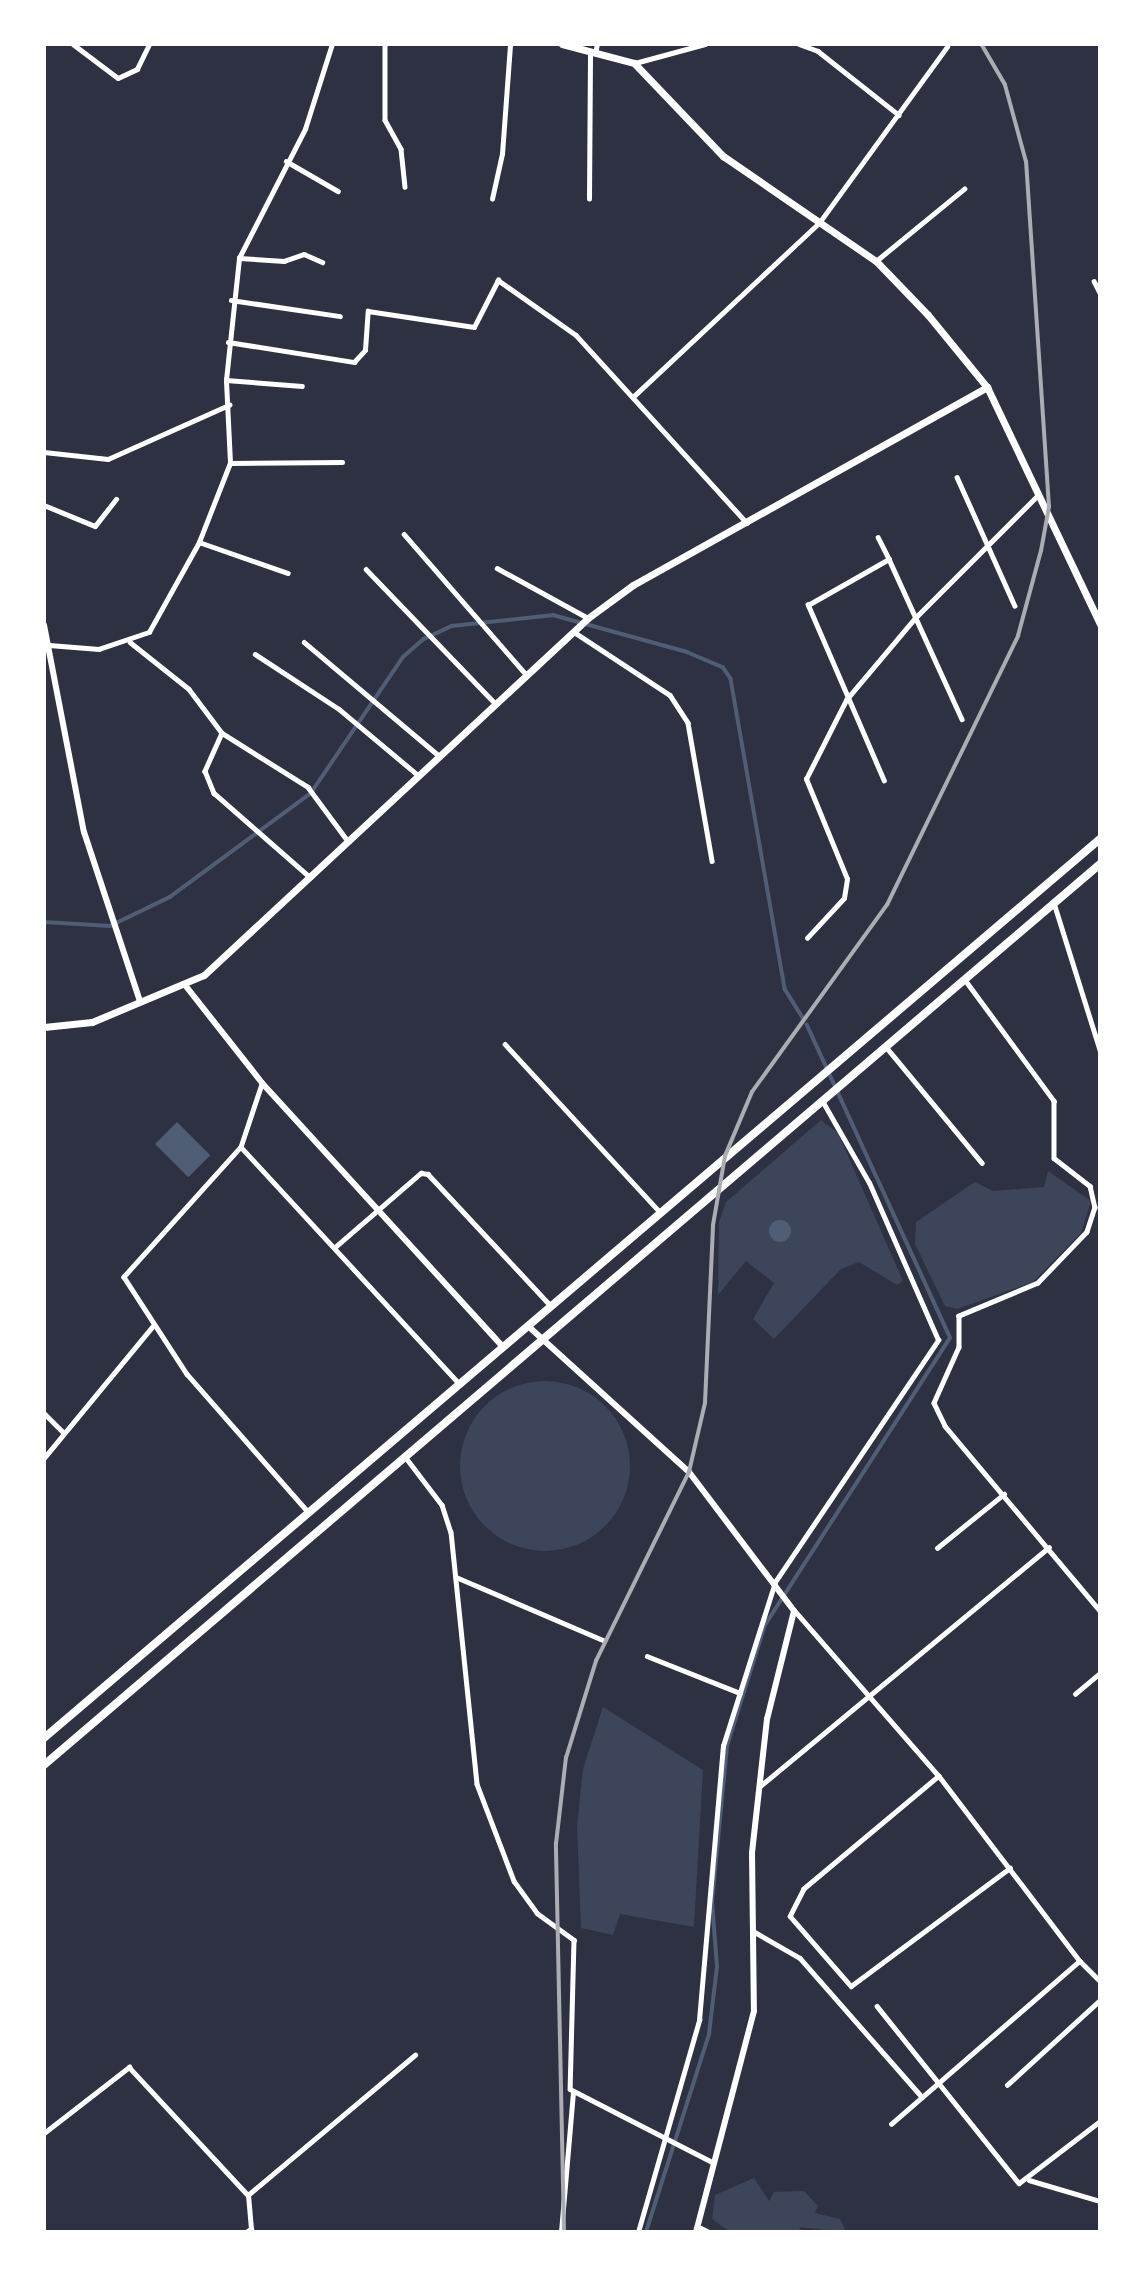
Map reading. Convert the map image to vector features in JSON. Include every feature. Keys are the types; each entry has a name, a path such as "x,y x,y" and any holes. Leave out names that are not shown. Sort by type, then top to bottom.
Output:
{"highway":[{"path":"44,1738 310,1514 659,1211 826,1073 1100,839"},
{"path":"44,1765 407,1459 1100,864"}],"main road":[{"path":"562,44 634,63 723,156 876,261 987,387 1041,492 1100,624"},
{"path":"44,1027 92,1022 185,985 232,952 493,701 587,619 633,585 747,524 987,387"}],"street":[{"path":"73,44 118,78 137,69 149,44"},
{"path":"49,645 99,649 130,642 164,615 199,542 230,463 226,380 231,300 239,258 286,161 305,129 332,44"},
{"path":"385,44 385,121 401,149 405,187"},
{"path":"492,199 502,154 510,44"},
{"path":"589,199 592,53 597,44"},
{"path":"634,63 705,44"},
{"path":"799,44 818,51 899,115"},
{"path":"634,396 819,223 947,47"},
{"path":"286,161 338,191"},
{"path":"876,261 964,189"},
{"path":"239,258 284,261 303,254 322,262"},
{"path":"228,342 354,362 365,350 368,311 474,327 498,280 576,335 747,524"},
{"path":"1094,281 1100,293"},
{"path":"231,300 340,316"},
{"path":"226,380 302,386"},
{"path":"44,452 89,461 153,439 229,405"},
{"path":"230,463 342,461"},
{"path":"957,477 991,545 1015,606"},
{"path":"807,939 844,898 847,878 806,779 846,700 916,617 991,545 1041,492"},
{"path":"44,505 95,526 116,499"},
{"path":"404,534 525,673"},
{"path":"878,537 962,719"},
{"path":"199,542 288,573"},
{"path":"884,781 846,700 808,605 889,559"},
{"path":"497,568 587,619"},
{"path":"366,569 493,701"},
{"path":"44,625 84,832 140,1001"},
{"path":"576,628 670,695 688,723 712,861"},
{"path":"130,642 189,689 222,733 308,787 348,841"},
{"path":"304,642 438,755"},
{"path":"255,654 354,722 418,775"},
{"path":"44,667 52,665"},
{"path":"222,733 206,782 311,878"},
{"path":"1054,903 1100,1050"},
{"path":"966,981 1054,1101 1058,1165 1095,1195 1087,1231 1048,1275 959,1316 959,1347 934,1403 945,1426 1100,1611"},
{"path":"185,985 262,1083 375,1212 503,1347"},
{"path":"505,1044 659,1211"},
{"path":"887,1048 982,1163"},
{"path":"262,1083 241,1147 127,1268 126,1286 152,1327 310,1514"},
{"path":"638,2232 699,2020 723,1746 740,1693 777,1585 938,1340 869,1183 822,1101"},
{"path":"241,1147 459,1383"},
{"path":"334,1248 375,1212 428,1174 551,1307"},
{"path":"528,1326 689,1472 792,1607 939,1776 1080,1961 1100,1981"},
{"path":"44,1458 152,1327"},
{"path":"44,1413 64,1433"},
{"path":"407,1459 442,1506 456,1577 477,1784 514,1881 537,1913 574,1940 567,2076 573,2094 561,2232"},
{"path":"937,1548 1004,1494"},
{"path":"760,1787 872,1697 1049,1547"},
{"path":"456,1577 603,1640"},
{"path":"709,2232 697,2229 712,2162 754,2011 753,1931 760,1787 767,1719 792,1607"},
{"path":"647,1656 740,1693"},
{"path":"1074,1694 1100,1672"},
{"path":"939,1776 804,1889 790,1916 851,1986 1010,1868"},
{"path":"753,1931 800,1958 922,2097"},
{"path":"892,2124 1080,1961"},
{"path":"1007,2085 1100,2000"},
{"path":"877,2006 992,2155 1019,2183 1028,2180 1100,2121"},
{"path":"248,2195 415,2055"},
{"path":"44,2133 129,2067 248,2195 251,2229 246,2232"},
{"path":"573,2094 675,2147 712,2162"},
{"path":"1028,2180 1100,2201"}],"shaded area":[{"path":"821,1120 838,1133 903,1281 897,1285 859,1262 841,1269 774,1339 753,1319 774,1283 746,1261 718,1295 719,1222 726,1202"},
{"path":"177,1122 210,1155 188,1177 155,1144"},
{"path":"1048,1171 1091,1201 1081,1233 1033,1282 957,1309 945,1306 915,1244 916,1222 975,1182 993,1191 1044,1187"},
{"path":"780,1220 788,1223 791,1231 788,1239 780,1242 772,1239 769,1231 772,1223"},
{"path":"545,1381 577,1388 592,1395 605,1406 616,1419 623,1434 630,1466 623,1498 616,1513 605,1526 592,1537 577,1544 545,1551 513,1544 498,1537 485,1526 474,1513 467,1498 460,1466 467,1434 474,1419 485,1406 498,1395 513,1388"},
{"path":"603,1707 703,1770 694,1927 620,1914 613,1935 581,1928 577,1827 583,1769"},
{"path":"754,2178 769,2201 774,2192 804,2191 818,2206 815,2213 840,2219 846,2232 799,2227 803,2232 730,2232 712,2219 715,2195"}],"waterway":[{"path":"44,922 110,926 170,897 311,793 403,657 424,639 452,626 553,615 687,652 723,667 731,679 785,989 803,1018"},
{"path":"646,2232 709,2034 717,1967 712,1902 727,1746 765,1625 950,1338 807,1025"}],"railway":[{"path":"564,2232 556,1844 566,1758 596,1661 689,1472 705,1403 713,1225 725,1156 752,1092 887,905 1018,636 1041,551 1049,507 1026,162 1005,85 981,44"}]}
